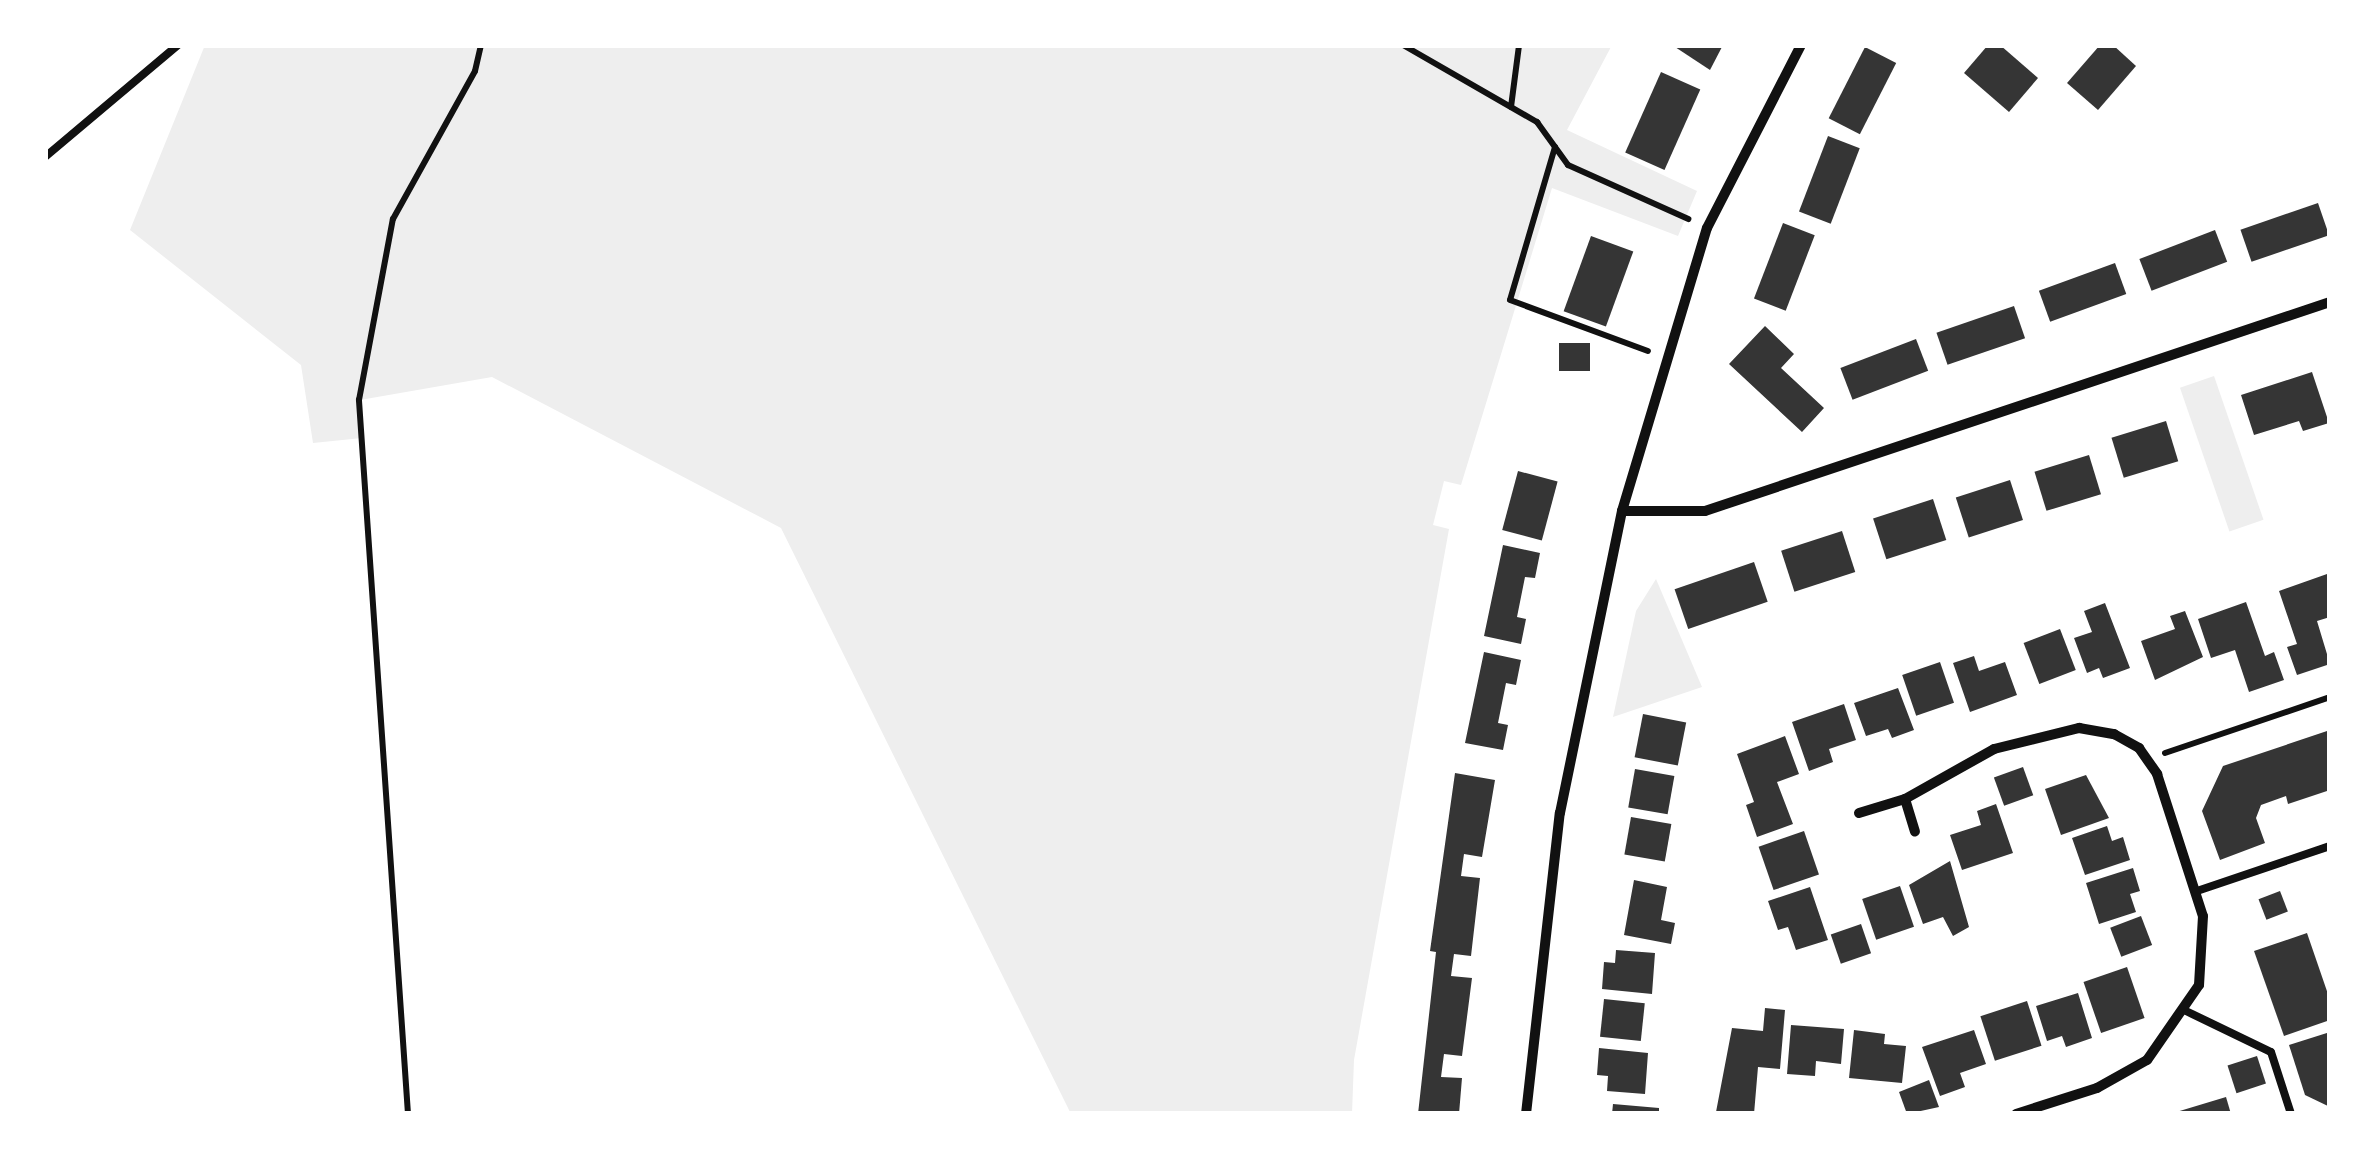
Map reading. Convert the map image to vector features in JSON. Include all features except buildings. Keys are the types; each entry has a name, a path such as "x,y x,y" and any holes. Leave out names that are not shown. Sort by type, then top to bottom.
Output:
{"street":[{"path":"1526,1114 1560,813 1622,511 1707,228 1801,45"},
{"path":"1622,511 1705,511 2330,302"},
{"path":"1859,813 1905,799 1994,748 2080,728 2114,734 2147,760 2197,891 2204,951 2186,1011 2147,1060 2126,1074 2016,1114"},
{"path":"1905,799 1915,832"}],"lane":[{"path":"45,157 178,45"},
{"path":"2197,891 2330,846"},
{"path":"2186,1011 2271,1052 2291,1114"}],"path":[{"path":"408,1114 360,400 393,219 476,71 481,45"},
{"path":"1403,45 1537,122 1568,164 1707,228"},
{"path":"1511,107 1518,45"},
{"path":"1555,147 1510,300 1668,359"},
{"path":"2147,760 2330,697"}],"shaded area":[{"path":"205,45 1612,45 1567,130 1697,191 1678,236 1552,188 1461,485 1444,481 1433,525 1449,529 1354,1060 1352,1114 1071,1114 781,528 492,377 360,400 362,438 313,443 301,365 130,230"},
{"path":"2214,376 2263,520 2229,531 2180,388"},
{"path":"1656,579 1702,687 1613,717 1636,611"}]}
